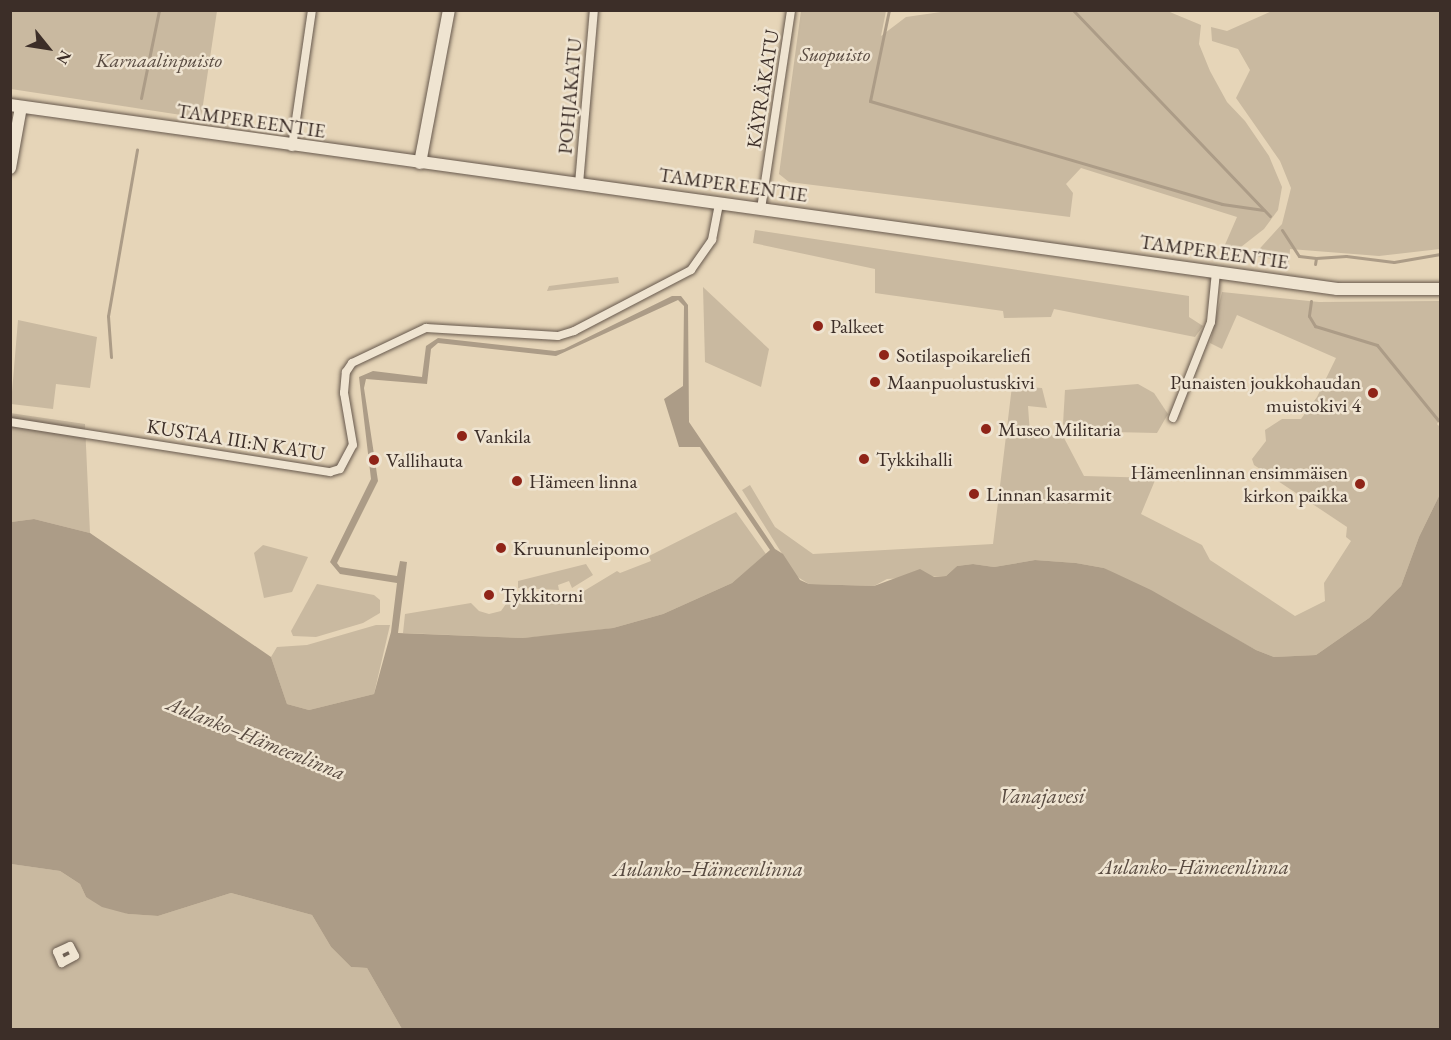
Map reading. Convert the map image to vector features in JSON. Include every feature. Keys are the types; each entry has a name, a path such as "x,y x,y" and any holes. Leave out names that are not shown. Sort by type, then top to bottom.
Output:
{"main road":[{"path":"420,163 449,10"},
{"name":"TAMPEREENTIE","path":"16,106 292,147 579,184 1337,290 1440,289"},
{"path":"10,168 16,106"}],"street":[{"path":"292,147 312,10"},
{"name":"POHJAKATU","path":"579,184 594,10"},
{"name":"KÄYRÄKATU","path":"760,209 791,10"},
{"name":"KUSTAA III:N KATU","path":"10,422 330,472 340,469 353,445 344,393 346,372 352,363 426,328 558,336 574,331 691,270 712,240 719,204"},
{"path":"1173,418 1211,322 1216,272"}],"green space":[{"name":"Suopuisto","path":"1165,10 1201,25 1199,44 1210,71 1227,102 1245,121 1269,156 1282,187 1278,210 1264,229 1232,254 1224,247 1237,217 1081,168 1066,184 1073,193 1070,217 789,182 779,174 801,11 886,11 881,36 906,17 948,11"},
{"name":"Karnaalinpuisto","path":"10,11 217,11 201,118 11,89"},
{"path":"1272,11 1440,11 1440,249 1379,256 1290,249 1289,262 1253,256 1282,224 1291,188 1280,161 1236,98 1250,70 1238,49 1212,41 1211,27 1227,31"},
{"path":"755,230 1189,296 1189,317 1203,326 1195,337 1054,309 1051,317 1004,318 1003,311 875,293 875,269 753,243"},
{"path":"618,277 619,283 547,291 549,286"},
{"path":"703,287 769,349 761,387 705,362"},
{"path":"1222,292 1319,302 1440,301 1440,420 1437,424 1440,427 1440,494 1419,537 1401,586 1369,618 1316,655 1274,657 1256,650 1104,568 1076,563 1035,560 994,567 973,564 957,566 946,576 887,579 874,586 809,584 796,576 742,490 750,485 775,527 813,554 993,544 1012,386 1042,388 1047,408 1028,406 1030,434 1063,436 1084,476 1156,478 1141,514 1202,545 1210,560 1295,616 1325,601 1324,583 1351,541 1346,537 1347,527 1254,465 1252,459 1266,441 1265,430 1282,419 1301,419 1317,397 1336,358 1237,315 1222,349 1210,343"},
{"path":"18,320 97,337 90,388 56,384 53,409 11,404"},
{"path":"1138,384 1154,393 1168,414 1157,433 1067,431 1063,424 1065,390"},
{"path":"10,413 85,424 90,533 34,519 11,522"},
{"path":"736,512 766,554 732,583 663,614 613,628 523,638 403,633 405,614 471,603 479,611 489,614 501,611 508,601 569,600 617,571 620,573 651,561 649,556"},
{"path":"263,545 308,557 292,592 264,598 254,553"},
{"path":"586,564 593,575 572,588 569,581 558,585 559,590 518,588 518,581"},
{"path":"317,584 374,595 380,600 380,613 363,623 316,637 293,636 291,631"},
{"path":"376,625 390,625 374,694 309,710 287,704 271,657 277,647 307,645"},
{"path":"11,864 60,871 80,884 86,897 128,914 158,916 231,893 312,915 331,947 351,967 367,968 402,1029 11,1030"}],"water":[{"name":"Vanajavesi","path":"672,296 681,296 688,305 689,422 775,549 783,554 800,580 809,584 874,586 920,569 934,577 946,576 957,566 973,564 994,567 1035,560 1076,563 1104,568 1151,590 1256,650 1274,657 1316,655 1369,618 1401,586 1419,537 1440,494 1440,1029 402,1029 367,968 351,967 331,947 312,915 231,893 158,916 128,914 102,907 86,897 80,884 60,871 11,864 11,522 34,519 90,533 271,657 287,704 309,710 374,694 391,632 397,583 340,574 330,562 371,479 359,377 373,371 422,377 426,346 438,338 555,351 564,349","holes":["678,300 684,306 683,386 664,399 679,447 700,447 770,550 732,583 663,614 613,628 523,638 398,633 407,562 400,561 397,576 340,567 337,563 378,481 364,388 366,379 427,384 431,349 438,343 556,356"]}],"waterway":[{"path":"141,98 159,10"},
{"path":"889,10 870,101 1222,204 1264,210"},
{"path":"1073,10 1270,216"},
{"path":"111,357 108,316 137,149"},
{"path":"1282,230 1299,256 1316,258 1315,264"},
{"path":"1316,258 1346,256 1394,262 1440,254"},
{"path":"1311,301 1309,316 1315,326 1377,345 1438,420"}],"place":[{"name":"Palkeet","path":"818,326"},
{"name":"Sotilaspoikareliefi","path":"884,355"},
{"name":"Maanpuolustuskivi","path":"875,382"},
{"name":"Punaisten joukkohaudan muistokivi 4","path":"1373,393"},
{"name":"Museo Militaria","path":"986,429"},
{"name":"Vankila","path":"462,436"},
{"name":"Tykkihalli","path":"864,459"},
{"name":"Vallihauta","path":"374,460"},
{"name":"Hämeen linna","path":"517,481"},
{"name":"Hämeenlinnan ensimmäisen kirkon paikka","path":"1360,484"},
{"name":"Linnan kasarmit","path":"974,494"},
{"name":"Kruununleipomo","path":"501,548"},
{"name":"Tykkitorni","path":"489,595"}],"water label":[{"name":"Aulanko–Hämeenlinna","path":"256,738"},
{"name":"Aulanko–Hämeenlinna","path":"1194,867"},
{"name":"Aulanko–Hämeenlinna","path":"708,869"}]}
